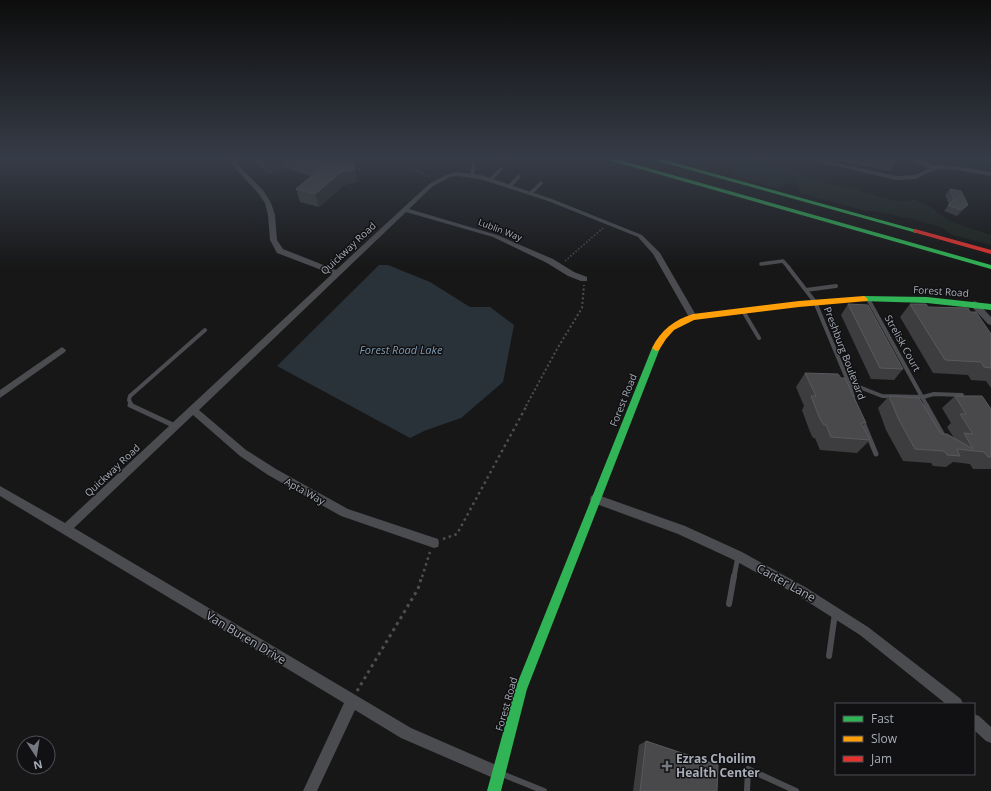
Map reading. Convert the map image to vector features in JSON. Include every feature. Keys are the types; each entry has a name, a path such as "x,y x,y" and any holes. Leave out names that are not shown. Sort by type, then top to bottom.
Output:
{"main road":[{"path":"732,194 991,267"},
{"path":"780,194 991,252"},
{"name":"Forest Road","path":"494,791 521,689 595,499 658,344 672,325 678,321 693,317 815,302 868,299 974,304 991,307"}],"street":[{"path":"261,194 267,201 272,212 273,240 280,251 338,273"},
{"name":"Quickway Road","path":"66,529 422,194"},
{"name":"Quickway Road","path":"533,194 640,236 647,242 656,254 693,317"},
{"name":"Lublin Way","path":"405,210 495,236 550,261 571,274 584,279"},
{"path":"974,304 991,322"},
{"path":"0,395 62,350"},
{"name":"Apta Way","path":"192,409 243,453 278,476 345,513 434,543"},
{"name":"Van Buren Drive","path":"0,491 406,733 498,773"},
{"name":"Carter Lane","path":"595,499 681,530 738,556 802,591 864,631 955,703"},
{"path":"310,791 352,701"},
{"path":"975,722 991,736"}],"lane":[{"name":"Preshburg Boulevard","path":"761,264 783,261 815,302 849,383 855,405"},
{"path":"806,290 836,286"},
{"name":"Strelisk Court","path":"868,299 946,440"},
{"path":"743,311 758,338"},
{"path":"175,426 130,405 130,396 205,330"},
{"path":"841,383 849,383 882,396 923,397 934,394 962,395"},
{"name":"Preshburg Boulevard","path":"858,412 876,454"},
{"path":"729,604 738,556"},
{"path":"829,656 835,612"},
{"path":"747,791 748,769 796,791"},
{"path":"498,773 544,791"}],"path":[{"path":"570,266 565,261 609,223"},
{"path":"352,701 418,589 434,543 457,534 557,349 582,308 584,279"}],"shaded area":[{"path":"803,194 871,194 896,201 909,201 914,199 930,207 949,221 991,235 991,245 952,235 941,227 874,211 866,211"}],"water":[{"name":"Forest Road Lake","path":"379,265 388,265 430,282 470,307 490,307 514,325 503,382 461,418 424,431 410,438 277,366"}],"building":[{"path":"952,194 962,194 968,205 961,210 948,205 954,200"},
{"path":"848,304 868,305 903,369 880,368"},
{"path":"910,304 926,304 928,307 968,308 970,312 976,312 991,334 991,368 984,367 981,362 945,360"},
{"path":"805,373 838,374 841,378 845,378 866,423 861,423 870,440 831,437 826,425 824,425 820,419 811,396 816,396"},
{"path":"889,396 919,398 941,434 947,434 973,449 964,433 973,434 960,414 966,414 955,396 982,396 991,409 991,457 988,457 984,452 957,449 960,456 947,455 944,451 915,449 898,418"},
{"name":"Ezras Choilim Health Center","path":"646,741 718,765 717,791 640,791"}],"traffic: fast":[{"path":"732,194 991,267"},
{"path":"780,194 915,231"},
{"path":"864,299 927,300 991,307"},
{"path":"494,791 521,689 656,348"}],"traffic: slow":[{"path":"656,348 666,332 675,325 693,317 799,304 864,299"}],"traffic: jam":[{"path":"915,231 991,252"}],"place":[{"name":"Ezras Choilim Health Center","path":"667,766"}]}
